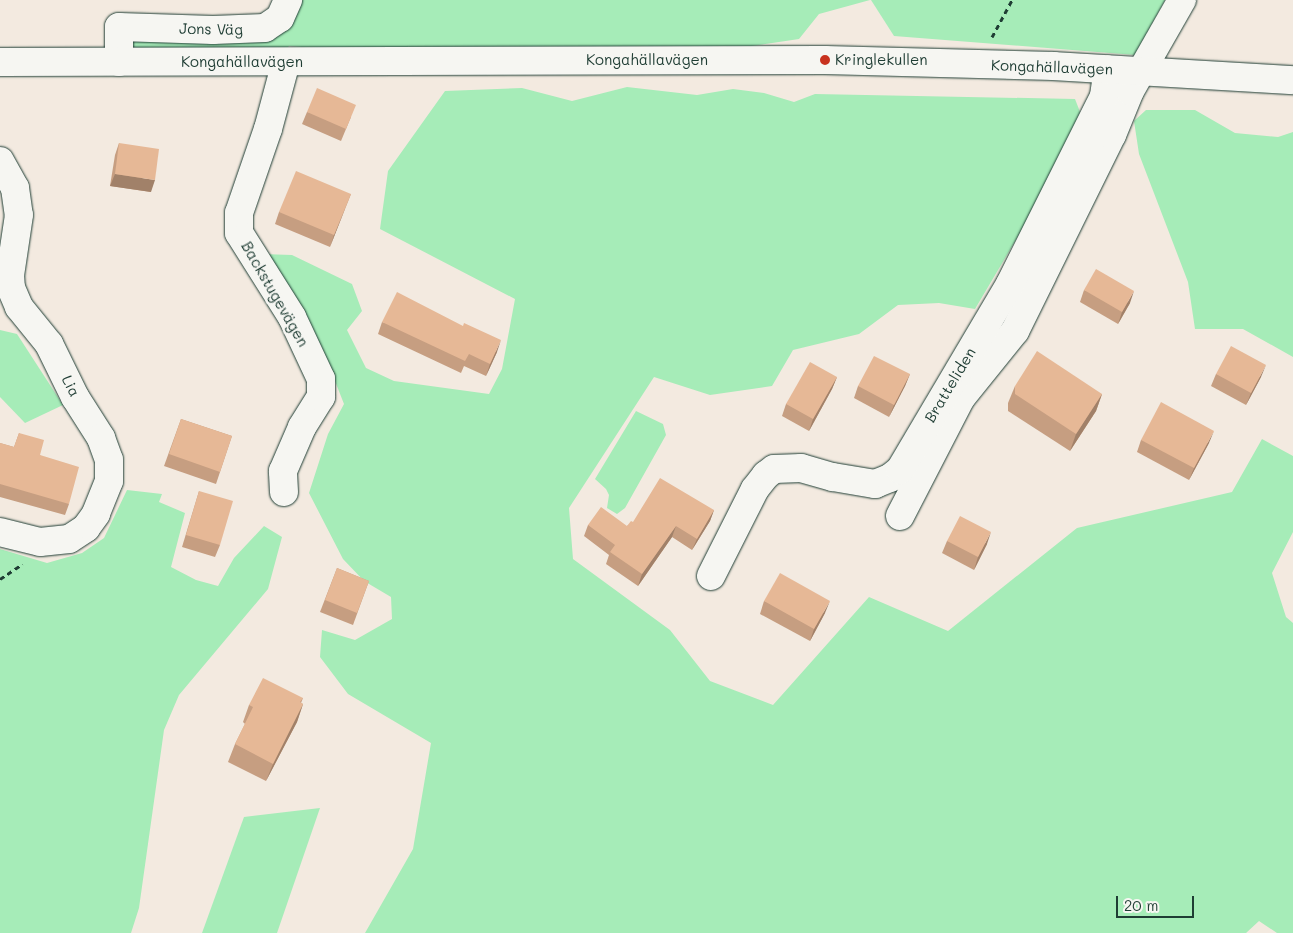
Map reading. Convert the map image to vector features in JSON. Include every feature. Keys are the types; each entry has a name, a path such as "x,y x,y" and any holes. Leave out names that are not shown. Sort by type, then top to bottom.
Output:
{"main road":[{"name":"Jons Väg","path":"119,62 120,27 213,30 265,28 280,18 288,0"},
{"path":"1144,71 1182,0"},
{"name":"Kongahällavägen","path":"0,62 797,60 1108,69 1293,80"},
{"name":"Backstugevägen","path":"284,492 283,471 302,427 321,397 320,379 292,317 239,233 239,213 268,129 286,62"},
{"name":"Bratteliden","path":"710,576 755,489 766,474 774,469 801,468 833,477 875,484 890,478 900,470 1010,284 1104,96 1108,69"},
{"name":"Bratteliden","path":"900,516 961,398 1015,331 1112,134 1130,91 1144,71"},
{"name":"Lia","path":"0,161 15,188 19,215 10,275 11,288 19,307 49,344 75,396 101,438 109,460 109,481 96,514 86,528 69,539 40,542 0,532"}],"path":[{"path":"978,64 1012,0"}],"green space":[{"path":"294,0 870,0 819,14 799,39 752,46 303,49 301,47 289,46 286,49 140,49 130,46 131,37 251,35"},
{"path":"871,0 1165,0 1135,55 894,36"},
{"path":"627,87 697,95 733,89 764,93 794,102 815,94 1075,99 1082,117 1056,172 975,309 939,303 898,305 859,334 793,350 772,386 710,395 654,377 569,508 573,559 670,630 710,681 773,705 869,597 948,631 1077,528 1232,492 1262,439 1293,456 1293,532 1272,573 1286,617 1293,623 1293,933 1277,933 1259,921 1246,933 365,933 413,849 431,743 348,694 320,657 322,630 355,640 392,619 391,597 364,581 343,559 309,493 328,434 344,404 322,348 300,307 262,254 292,255 352,284 362,311 347,330 366,368 394,381 489,394 502,369 515,299 380,229 388,171 445,91 522,88 572,101"},
{"path":"1146,110 1195,110 1235,133 1278,137 1293,132 1293,357 1243,329 1195,329 1188,282 1139,154 1134,121"},
{"path":"0,330 17,334 63,405 25,423 0,397"},
{"path":"636,411 663,424 666,435 625,508 617,514 607,508 609,495 606,489 595,479"},
{"path":"127,490 162,494 159,502 185,513 171,567 196,580 218,586 234,558 264,526 282,537 268,589 179,695 164,730 139,908 131,933 0,933 0,549 47,563 82,553 104,538"},
{"path":"320,808 277,933 202,933 244,817"}],"building":[{"path":"317,88 356,105 346,129 307,112"},
{"path":"119,143 159,149 155,180 115,174"},
{"path":"296,171 351,194 334,235 279,212"},
{"path":"1096,269 1134,291 1122,312 1084,290"},
{"path":"397,292 463,326 464,323 501,340 490,364 469,354 465,361 382,322"},
{"path":"1231,346 1266,365 1251,393 1216,374"},
{"path":"1037,351 1102,394 1076,434 1015,394 1015,386"},
{"path":"874,356 910,374 894,405 858,386"},
{"path":"810,362 837,377 813,419 786,404"},
{"path":"1161,402 1214,431 1194,468 1141,440"},
{"path":"181,419 232,436 220,472 169,454"},
{"path":"19,433 44,440 40,455 79,467 69,504 0,484 0,443 14,447"},
{"path":"660,478 714,510 697,539 676,526 642,574 610,552 615,545 588,525 601,507 627,526 631,521 633,522"},
{"path":"199,491 233,501 220,545 186,535"},
{"path":"960,516 991,532 978,557 947,541"},
{"path":"337,568 369,581 357,613 325,600"},
{"path":"780,573 830,601 814,629 764,601"},
{"path":"263,678 303,698 300,702 303,704 273,764 235,744 253,707 249,705"}],"place":[{"name":"Kringlekullen","path":"825,60"}]}
